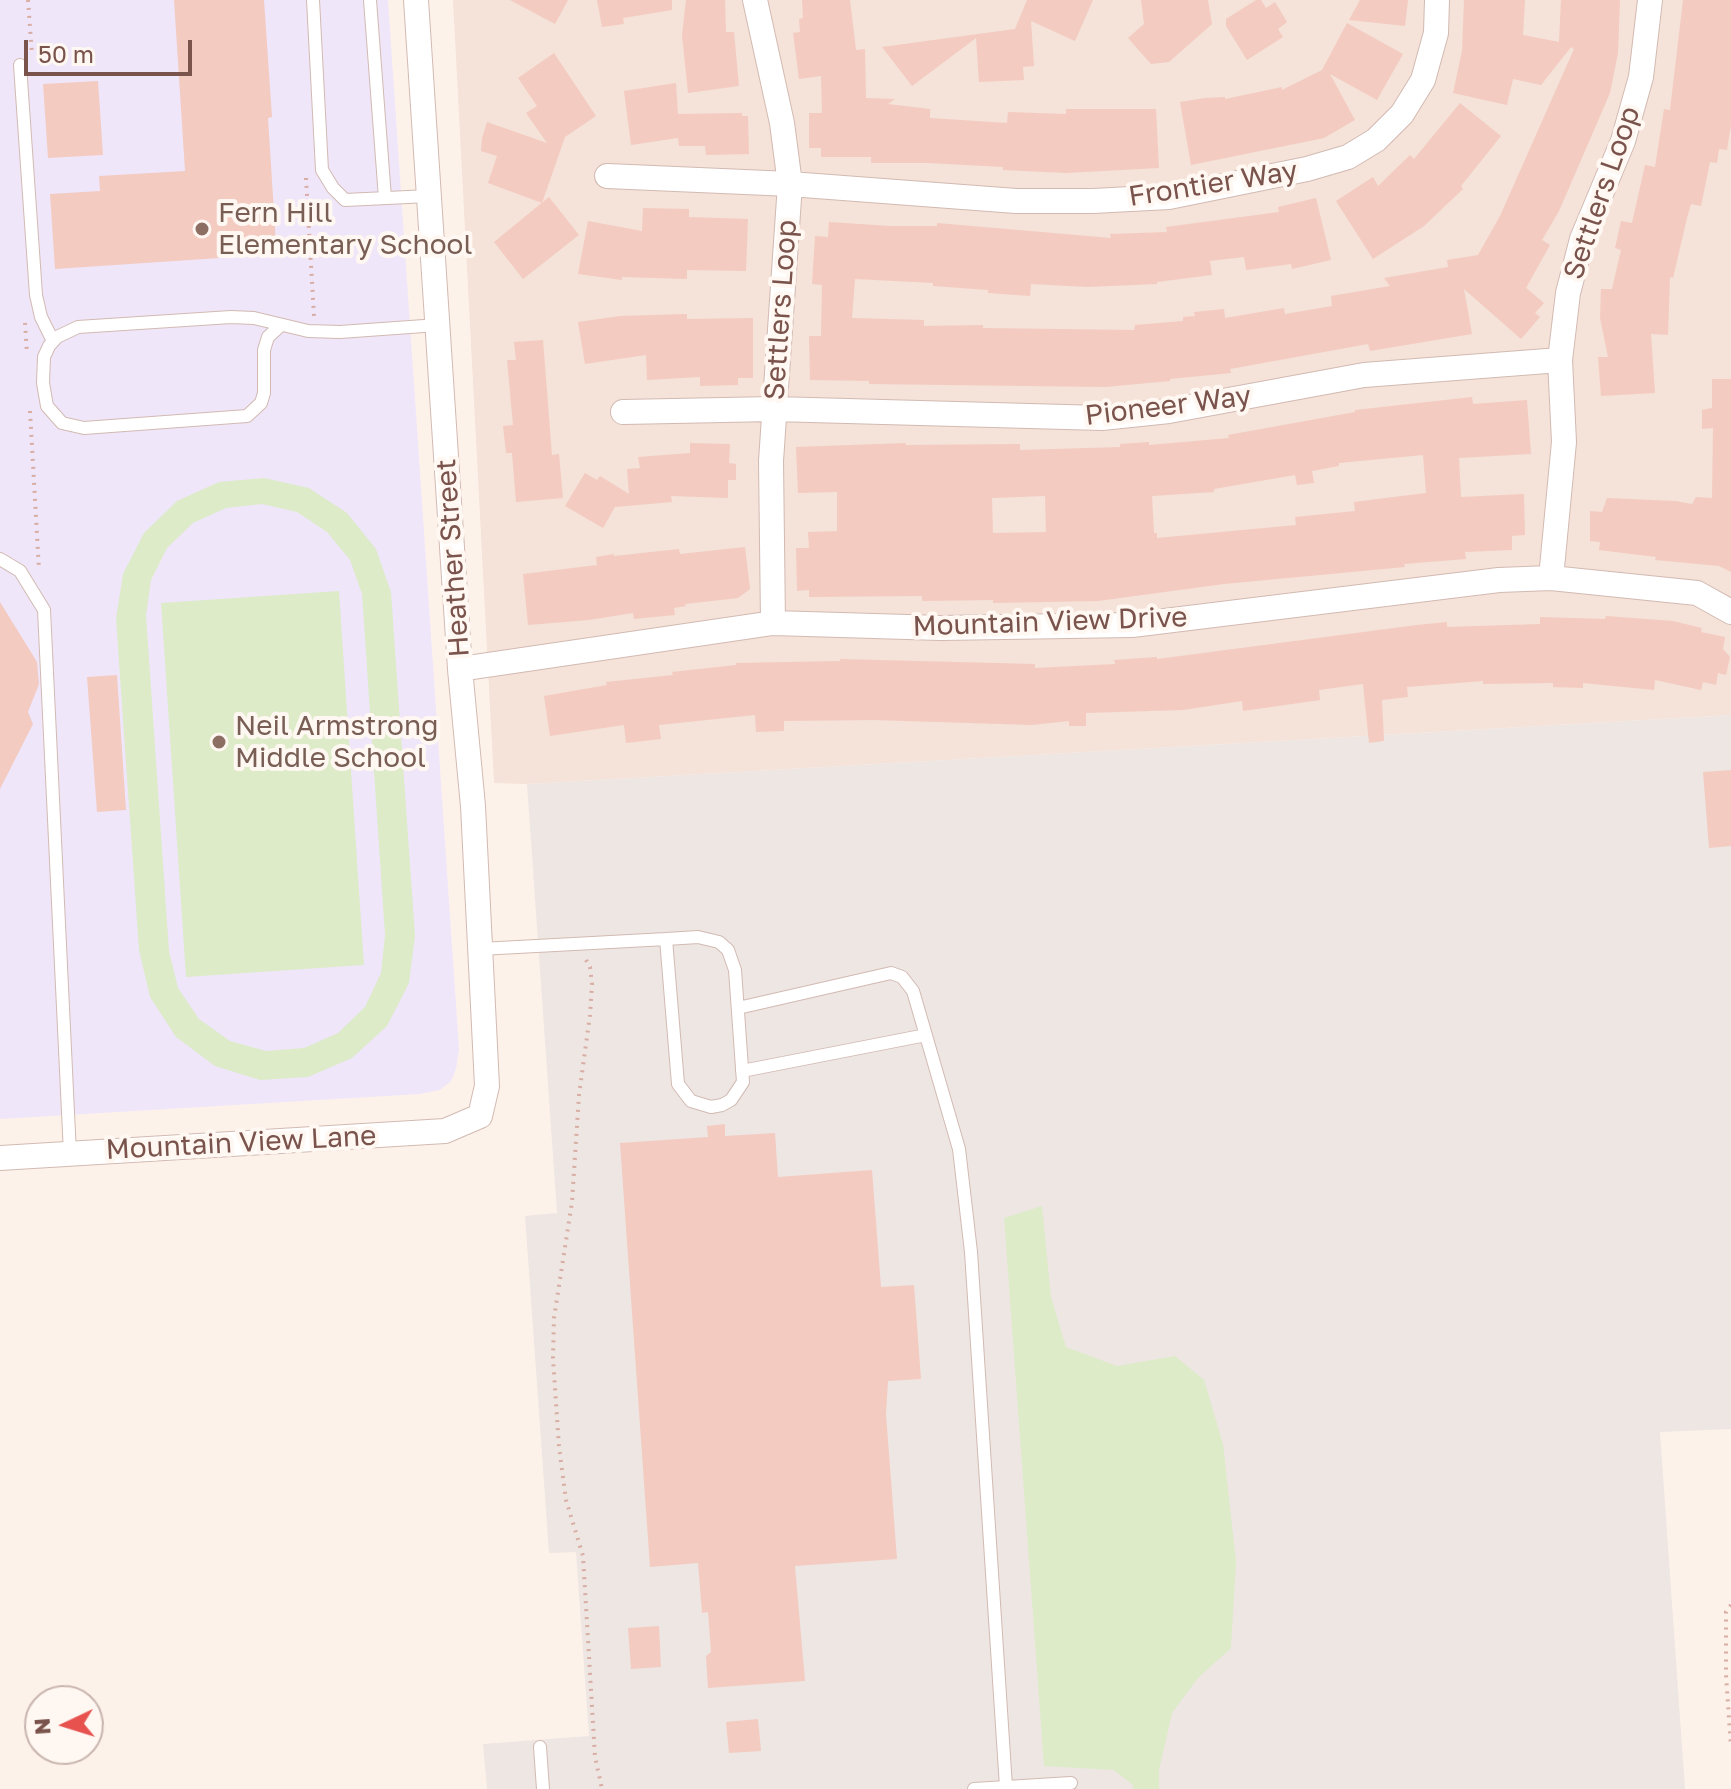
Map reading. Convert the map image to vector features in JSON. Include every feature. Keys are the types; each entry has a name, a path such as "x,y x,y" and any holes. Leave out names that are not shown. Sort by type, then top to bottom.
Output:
{"street":[{"name":"Heather Street","path":"416,0 460,669 473,806 487,1086 480,1116"},
{"name":"Settlers Loop","path":"755,0 782,123 790,184 771,461 773,623"},
{"name":"Frontier Way","path":"607,176 790,184 1016,201 1093,201 1169,197 1307,169 1348,157 1376,140 1402,114 1423,80 1436,33 1437,0"},
{"name":"Settlers Loop","path":"1551,578 1564,442 1560,360 1568,293 1582,239 1623,141 1641,77 1650,0"},
{"name":"Pioneer Way","path":"623,412 774,409 1102,418 1169,411 1364,375 1560,360"},
{"name":"Mountain View Drive","path":"460,669 773,623 941,628 1132,625 1499,580 1551,578 1697,593 1731,612"},
{"name":"Mountain View Lane","path":"0,1158 445,1131 480,1116"}],"lane":[{"path":"313,0 322,170 345,200 429,196"},
{"path":"370,0 385,198"},
{"path":"20,65 36,295 41,317 53,341"},
{"path":"281,325 268,337 264,350 264,393 261,403 255,410 237,418 84,428 62,423 53,416 44,395 44,357 53,341 67,330 78,327 231,317 254,318 308,331 340,332 438,325"},
{"path":"0,559 20,571 44,610 70,1154"},
{"path":"480,949 666,939 709,938 728,950 735,970 743,1082 738,1092 722,1105 700,1105 683,1093 677,1073 666,939"},
{"path":"738,1008 891,973 902,977 913,991 959,1149 971,1252 1006,1787"},
{"path":"742,1071 926,1035"},
{"path":"540,1747 543,1789"},
{"path":"974,1789 1071,1783"}],"path":[{"path":"22,94 32,64 28,0"},
{"path":"304,313 315,316 306,174"},
{"path":"24,315 27,361"},
{"path":"27,583 40,573 30,407"},
{"path":"574,944 590,967 592,984 576,1123 572,1202 554,1318 553,1358 566,1500 583,1556 595,1757 602,1789"},
{"path":"1731,1605 1726,1612 1726,1675 1731,1747"}],"shaded area":[{"name":"Neil Armstrong Middle School","path":"0,0 388,0 459,1049 451,1081 440,1090 420,1094 0,1119"},
{"path":"453,0 1731,0 1731,715 527,784 494,783"},
{"path":"1731,715 1731,1429 1660,1432 1685,1789 487,1789 483,1744 589,1736 576,1552 549,1553 525,1216 557,1213 527,784"}],"green space":[{"path":"264,478 309,488 347,513 376,549 391,592 415,936 409,983 387,1026 352,1058 308,1077 260,1080 215,1066 176,1037 150,997 139,950 116,619 123,574 144,533 177,501 219,482","holes":["262,504 297,512 327,532 350,560 362,594 385,935 381,973 365,1007 338,1033 304,1048 266,1051 230,1041 199,1019 178,988 169,951 146,615 151,580 167,548 193,523 226,508"]},
{"path":"339,591 364,965 186,977 161,603"},
{"path":"1042,1206 1051,1297 1066,1347 1117,1366 1175,1356 1204,1380 1223,1444 1236,1562 1231,1648 1198,1678 1172,1713 1159,1770 1159,1789 1133,1789 1133,1785 1114,1770 1044,1766 1004,1218"}],"building":[{"path":"174,0 264,0 276,244 219,248 220,258 55,269 50,194 100,191 99,176 185,171"},
{"path":"510,0 568,0 555,24"},
{"path":"597,0 672,0 672,10 623,18 624,24 602,27"},
{"path":"686,0 725,0 726,32 734,32 739,86 688,93 682,35"},
{"path":"802,0 850,0 856,50 865,49 866,98 895,99 888,104 930,109 930,118 1007,123 1008,112 1066,114 1066,109 1156,109 1159,168 1066,173 928,163 871,163 871,157 821,157 821,148 809,148 809,113 822,113 821,76 799,79 793,33 800,32"},
{"path":"1027,0 1093,0 1075,41 1031,21 1034,66 1023,67 1024,80 979,82 976,38 912,86 882,47 1015,29"},
{"path":"1141,0 1208,0 1212,24 1169,62 1151,64 1128,38 1144,24"},
{"path":"1261,0 1266,8 1275,2 1287,22 1278,29 1283,37 1247,60 1226,26 1226,19"},
{"path":"1360,0 1408,0 1405,26 1349,20"},
{"path":"1464,0 1525,0 1523,35 1559,42 1561,0 1620,0 1618,53 1610,93 1559,211 1542,240 1550,245 1526,288 1544,303 1535,313 1540,317 1521,339 1464,289 1472,334 1370,351 1368,344 1230,369 1231,373 1105,387 869,384 869,381 810,380 809,336 821,336 822,285 812,284 815,236 828,237 829,222 890,226 937,226 937,223 1111,238 1110,234 1167,232 1166,227 1279,212 1278,207 1316,198 1331,260 1292,269 1291,264 1246,270 1244,257 1210,261 1212,275 1157,284 1087,287 1031,284 1030,296 933,286 933,283 855,279 852,318 924,320 924,326 1134,330 1135,325 1183,321 1183,317 1195,316 1194,312 1224,309 1225,318 1284,308 1285,314 1332,306 1331,296 1390,286 1384,278 1448,267 1447,260 1478,255 1500,216 1574,49 1571,47 1541,85 1513,79 1507,105 1453,93 1462,51"},
{"path":"1683,0 1731,0 1731,125 1727,150 1719,149 1717,163 1710,162 1701,206 1691,204 1673,278 1670,277 1668,335 1651,334 1655,393 1601,396 1598,357 1608,357 1600,318 1601,289 1612,289 1621,250 1615,248 1621,221 1632,223 1645,165 1655,167 1664,109 1670,110"},
{"path":"1347,23 1403,54 1377,100 1330,74 1355,120 1324,138 1191,165 1180,102 1225,99 1282,87 1282,90 1322,70"},
{"path":"554,53 596,116 565,137 542,203 488,183 497,156 481,151 482,138 487,122 547,143 526,113 537,106 518,78"},
{"path":"98,81 103,155 48,158 43,84"},
{"path":"676,83 678,114 742,113 742,116 748,116 749,154 706,155 705,146 679,146 678,138 631,145 624,91"},
{"path":"1460,103 1501,136 1461,186 1463,189 1424,226 1373,259 1336,201 1373,177 1378,186 1410,155 1414,159"},
{"path":"549,197 579,235 523,279 494,242"},
{"path":"643,208 689,209 689,217 748,219 746,271 687,270 687,279 622,277 622,280 578,274 588,221 642,231"},
{"path":"687,314 687,319 753,318 753,378 738,378 738,385 700,386 700,377 647,380 646,355 585,364 578,322 620,316"},
{"path":"543,340 552,455 559,454 563,498 516,502 512,453 506,453 503,426 513,425 507,360 516,360 514,342"},
{"path":"1712,379 1731,379 1731,572 1719,566 1655,560 1656,557 1599,550 1600,542 1590,541 1590,511 1602,512 1607,498 1692,504 1696,497 1712,498 1713,428 1702,429 1702,410 1712,408"},
{"path":"1472,397 1473,404 1527,400 1531,454 1459,458 1461,497 1524,494 1525,535 1512,536 1512,550 1465,552 1466,559 1224,584 1098,601 922,601 922,596 809,597 809,590 797,591 796,548 809,548 808,532 837,531 837,492 798,493 796,447 906,443 1020,444 1020,450 1120,447 1120,444 1149,442 1149,445 1229,438 1228,435 1355,410","holes":["1423,455 1426,493 1354,502 1355,511 1295,517 1296,525 1157,538 1157,533 1154,533 1152,496 1214,492 1214,489 1295,475 1297,485 1314,483 1312,471 1339,466 1339,463","1045,496 1046,532 993,533 992,498"]},
{"path":"690,443 730,444 729,463 736,464 736,480 728,480 728,498 671,496 672,502 615,507 603,528 565,506 585,473 597,480 600,476 629,494 627,469 640,468 638,457 690,453"},
{"path":"745,547 750,589 738,598 685,604 674,608 675,615 634,619 633,613 528,625 523,574 597,565 596,557 614,554 679,549 680,554"},
{"path":"0,602 37,662 39,684 28,712 33,724 0,789"},
{"path":"1606,616 1673,621 1725,637 1723,649 1730,657 1726,675 1718,673 1716,685 1703,682 1701,690 1655,680 1654,690 1583,683 1583,688 1553,687 1553,683 1483,684 1483,681 1407,687 1408,697 1382,700 1384,741 1369,743 1363,684 1319,690 1320,700 1243,711 1242,701 1183,710 1086,713 1086,726 1069,726 1069,721 1032,725 873,720 784,721 784,731 756,732 755,715 659,725 661,739 626,743 624,725 550,736 544,696 607,685 606,682 673,675 672,672 736,663 840,659 1035,664 1035,668 1115,664 1114,660 1157,659 1447,622 1447,627 1540,624 1540,617 1605,619"},
{"path":"117,675 126,810 97,812 87,677"},
{"path":"1731,770 1731,846 1709,848 1703,772"},
{"path":"725,1124 725,1136 775,1133 778,1177 872,1170 881,1287 914,1285 921,1379 888,1381 886,1414 897,1559 795,1566 805,1681 708,1688 706,1656 711,1652 708,1612 702,1613 698,1563 650,1567 620,1143 708,1137 707,1126"},
{"path":"659,1626 661,1667 631,1669 628,1628"},
{"path":"758,1719 761,1751 729,1753 726,1722"}],"place":[{"name":"Fern Hill Elementary School","path":"202,229"},
{"name":"Neil Armstrong Middle School","path":"219,742"}]}
